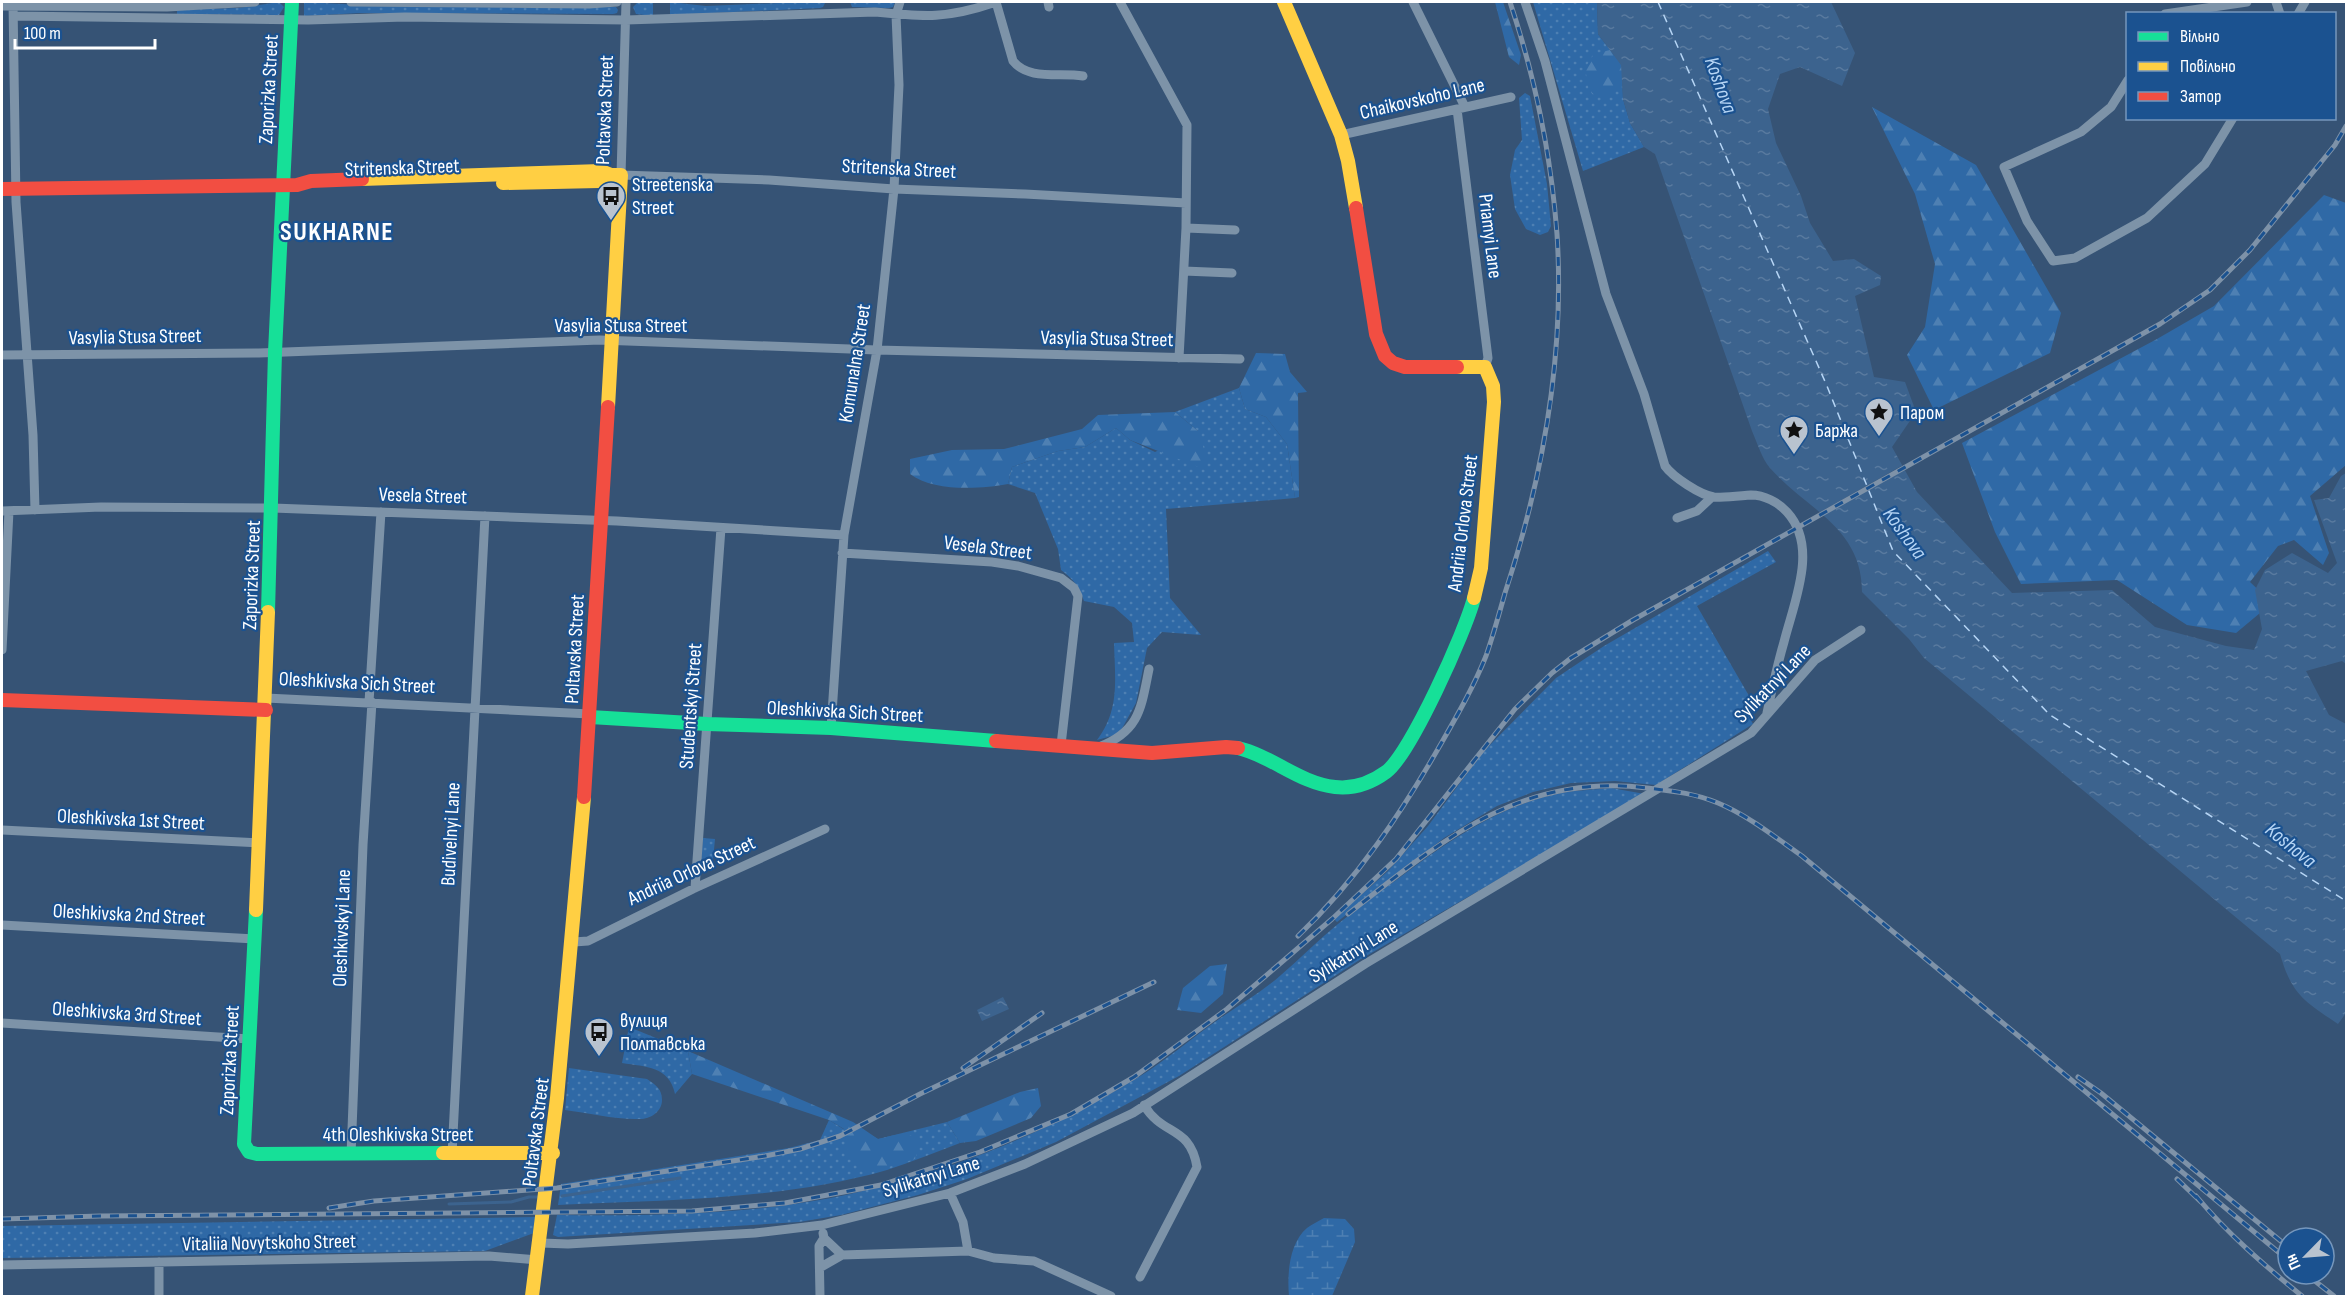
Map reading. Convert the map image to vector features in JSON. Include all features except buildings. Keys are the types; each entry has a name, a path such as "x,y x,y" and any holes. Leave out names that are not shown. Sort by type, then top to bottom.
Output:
{"street":[{"path":"13,8 167,7 255,2"},
{"name":"Zaporizka Street","path":"246,1149 244,1134 266,704 273,508 275,352 294,185 292,2"},
{"path":"351,2 589,4 617,2"},
{"name":"Poltavska Street","path":"532,1296 552,1153 574,942 613,340 616,175 626,2"},
{"path":"848,2 849,12"},
{"name":"Komunalna Street","path":"831,728 844,535 876,350 894,189 898,85 896,15 900,2"},
{"path":"2,6 291,20 405,17 626,20 849,12 956,15 996,2 1013,61 1019,68 1033,73 1083,76"},
{"path":"1120,2 1186,123 1186,228 1179,358"},
{"path":"1284,2 1341,135 1348,161 1376,333 1381,349 1388,360 1396,366 1485,367"},
{"name":"Priamyi Lane","path":"1413,2 1461,108 1488,358 1485,367"},
{"path":"1526,2 1545,61 1606,294 1644,394 1665,466 1679,480 1712,497 1754,495 1768,498 1783,507 1796,522 1801,534 1800,581 1766,716"},
{"path":"2179,12 2247,2"},
{"path":"13,8 9,189 33,435 35,510"},
{"path":"2126,82 2111,108 2081,132 2004,166 2027,221 2053,261 2075,258 2147,218 2205,164 2232,120"},
{"name":"Chaikovskoho Lane","path":"1341,135 1511,97"},
{"name":"Stritenska Street","path":"9,189 294,185 311,189 600,181 616,175 769,180 894,189 1186,203"},
{"path":"1186,228 1235,230"},
{"path":"1184,271 1232,273"},
{"name":"Vasylia Stusa Street","path":"2,356 275,352 613,340 876,350 1240,359"},
{"name":"Andriia Orlova Street","path":"1097,748 1152,753 1238,748 1313,782 1333,787 1354,788 1386,772 1401,757 1434,694 1472,606 1481,568 1494,402 1493,386 1485,367"},
{"path":"1677,518 1697,511 1712,497"},
{"name":"Vesela Street","path":"5,511 101,507 273,508 602,520 844,535"},
{"path":"2,650 5,511"},
{"name":"Oleshkivskyi Lane","path":"351,1155 362,857 381,512"},
{"name":"Budivelnyi Lane","path":"452,1154 474,707 486,516"},
{"name":"Studentskyi Street","path":"695,888 694,871 721,528"},
{"name":"Vesela Street","path":"842,553 992,562 1018,566 1068,582 1078,596 1061,746"},
{"name":"Sylikatnyi Lane","path":"822,1225 950,1193 1025,1164 1144,1106 1365,964 1751,733 1815,660 1861,630"},
{"path":"1097,748 1117,740 1133,723 1141,706 1149,669"},
{"name":"Oleshkivska Sich Street","path":"2,700 266,704 370,702 707,724 831,728 1097,748"},
{"name":"Andriia Orlova Street","path":"574,942 588,941 695,888 825,829"},
{"name":"Oleshkivska 1st Street","path":"2,830 259,843"},
{"name":"Oleshkivska 2nd Street","path":"2,925 255,939"},
{"name":"Oleshkivska 3rd Street","path":"2,1023 249,1039"},
{"path":"1140,1277 1197,1167 1189,1142 1181,1135 1154,1121 1144,1106"},
{"name":"4th Oleshkivska Street","path":"246,1149 257,1154 552,1153"},
{"path":"950,1193 963,1222 968,1251"},
{"path":"541,1244 755,1233 822,1225 824,1238 842,1255"},
{"path":"820,1296 819,1246 824,1238"},
{"path":"820,1267 842,1255 968,1251 994,1258 1034,1261 1111,1296"},
{"name":"Vitaliia Novytskoho Street","path":"2,1265 489,1256 538,1260"},
{"path":"159,1262 159,1296"}],"green space":[{"path":"279,2 284,7 279,15 177,14 177,10 239,8"},
{"path":"304,2 361,5 616,7 618,10 613,14 360,13 304,16"},
{"path":"638,2 653,2 653,16 636,14 633,7"},
{"path":"670,2 706,6 825,3 820,8 670,15"},
{"path":"850,2 895,2 893,7 889,8 852,7"},
{"path":"1495,2 1503,2 1521,55 1519,65 1509,57"},
{"path":"1533,2 1597,2 1598,34 1622,66 1623,99 1630,123 1644,147 1583,171"},
{"path":"1610,50 1620,63 1622,78 1609,96 1598,97 1589,91 1585,68 1594,54"},
{"path":"1525,93 1530,96 1547,184 1551,226 1548,232 1540,235 1526,229 1515,209 1510,175 1515,150 1522,140 1519,98"},
{"path":"1872,107 1976,165 2061,313 2050,353 1934,410 1907,355 1925,327 1935,264 1915,194"},
{"path":"2324,195 2346,203 2346,465 2310,496 2329,553 2323,565 2294,540 2278,546 2250,582 2272,603 2236,633 2187,625 2117,580 2021,584 1995,532 1962,443 2214,306"},
{"path":"1256,353 1285,354 1290,372 1307,392 1298,393 1299,497 1295,498 1287,444 1266,417 1245,409 1239,388"},
{"path":"1239,388 1245,409 1266,417 1287,444 1295,498 1166,509 1170,598 1201,635 1162,632 1147,648 1136,703 1119,734 1097,740 1110,717 1113,706 1115,694 1114,643 1134,642 1132,623 1114,607 1084,601 1075,583 1061,570 1058,549 1035,493 1008,484 1012,467 1058,451 1085,447 1116,428 1130,440 1155,452 1198,431 1175,412"},
{"path":"1175,412 1198,431 1207,458 1204,469 1130,440 1116,428 1085,447 1058,451 1012,467 1008,484 958,488 931,484 910,474 910,459 952,450 1004,449 1082,429 1098,415"},
{"path":"1768,551 1776,562 1697,606 1752,701 1748,715 1753,724 1656,785 1615,781 1571,783 1533,792 1497,806 1444,838 1337,922 1334,919 1388,871 1428,826 1483,752 1556,678 1604,646"},
{"path":"1611,788 1645,794 1361,959 1179,1076 1056,1142 967,1179 918,1195 841,1215 799,1222 558,1237 553,1235 557,1215 711,1212 813,1201 911,1178 960,1163 1007,1144 1098,1100 1142,1075 1274,981 1331,930 1368,901 1472,828 1532,801 1567,792"},
{"path":"703,838 715,839 712,871 700,869"},
{"path":"1227,964 1223,994 1201,1013 1177,1010 1183,988 1210,966"},
{"path":"629,1027 688,1051 692,1074 675,1094 668,1078 662,1073 648,1067 622,1063"},
{"path":"688,1051 853,1122 878,1139 901,1134 916,1138 920,1143 915,1159 869,1173 857,1165 850,1156 844,1129 829,1120 692,1074"},
{"path":"569,1068 647,1079 660,1090 662,1100 660,1108 648,1118 640,1119 565,1110"},
{"path":"1038,1088 1041,1106 1031,1118 976,1141 960,1143 947,1122 1020,1092"},
{"path":"829,1120 845,1130 845,1140 869,1134 878,1139 947,1122 960,1143 887,1170 807,1187 724,1197 558,1205 561,1184 789,1148 820,1140"},
{"path":"536,1217 534,1233 485,1251 2,1258 2,1226"},
{"path":"1324,1218 1345,1219 1354,1229 1355,1242 1332,1296 1289,1296 1290,1260 1296,1242 1307,1228"}],"water":[{"name":"Koshova","path":"1597,2 1831,2 1855,53 1842,86 1800,67 1780,74 1768,109 1776,143 1801,196 1810,223 1833,261 1854,259 1881,276 1880,285 1855,296 1874,377 1905,382 1916,412 1892,447 1917,492 2012,593 2112,590 2155,627 2226,646 2254,650 2262,629 2255,590 2265,570 2292,553 2328,573 2337,563 2314,500 2329,498 2341,476 2346,473 2346,664 2342,661 2306,671 2329,715 2346,724 2346,1013 2338,1024 2301,996 2289,979 2280,954 1924,658 1909,639 1862,592 1860,570 1853,551 1843,535 1767,464 1752,431 1655,154 1644,147 1630,123 1623,99 1621,65 1598,34"},
{"path":"1003,997 1009,1009 982,1021 977,1010"}],"pier":[{"path":"1905,464 1907,468 1820,517 1817,514"}],"waterway":[{"path":"562,1196 680,1178"},
{"path":"449,1204 511,1202 529,1197 540,1197"}],"ferry route":[{"path":"1658,2 1827,386 1893,551 2050,715 2346,901"}],"railway":[{"path":"1298,936 1340,892 1377,844 1411,794 1460,710 1486,656 1518,549 1540,461 1548,416 1558,326 1557,234 1551,175 1541,116 1510,2"},
{"path":"2,1219 100,1216 692,1211 785,1203 881,1185 980,1152 1071,1114 1134,1077 1227,1009 1332,919 1396,859 1515,709 1571,658 1633,620 2160,324 2210,290 2250,250 2335,145 2346,126"},
{"path":"1348,914 1416,861 1450,838 1485,818 1522,802 1560,791 1602,786 1665,790 1709,800 1751,820 1802,856 2276,1250"},
{"path":"329,1208 374,1201 557,1188 800,1149 840,1136 920,1094 1154,982"},
{"path":"963,1068 1042,1013"},
{"path":"2078,1077 2101,1093 2276,1237"},
{"path":"2177,1179 2201,1202"},
{"path":"2196,1196 2247,1249 2302,1296"},
{"path":"2321,1286 2334,1296"}],"traffic: fast":[{"path":"268,612 275,352 292,2"},
{"path":"1238,748 1322,785 1348,787 1380,776 1396,761 1422,718 1449,663 1474,598"},
{"path":"590,717 831,728 996,741"},
{"path":"256,910 244,1144 249,1152 257,1154 443,1153"}],"traffic: slow":[{"path":"1284,2 1341,135 1356,208"},
{"path":"362,179 601,171 611,175 621,175 608,407"},
{"path":"503,183 599,181 611,175"},
{"path":"1457,367 1485,367 1493,386 1494,402 1481,568 1474,598"},
{"path":"256,910 268,612"},
{"path":"532,1296 557,1098 584,797"},
{"path":"443,1153 553,1153"}],"traffic: jam":[{"path":"2,189 297,185 311,181 362,179"},
{"path":"1356,208 1376,334 1385,356 1393,363 1405,367 1457,367"},
{"path":"584,797 608,407"},
{"path":"2,700 266,710"},
{"path":"996,741 1152,753 1238,748"}],"place":[{"name":"Streetenska Street","path":"611,222"},
{"name":"Паром","path":"1879,438"},
{"name":"Баржа","path":"1794,456"},
{"name":"вулиця Полтавська","path":"599,1058"}],"district":[{"name":"SUKHARNE","path":"337,231"}]}
